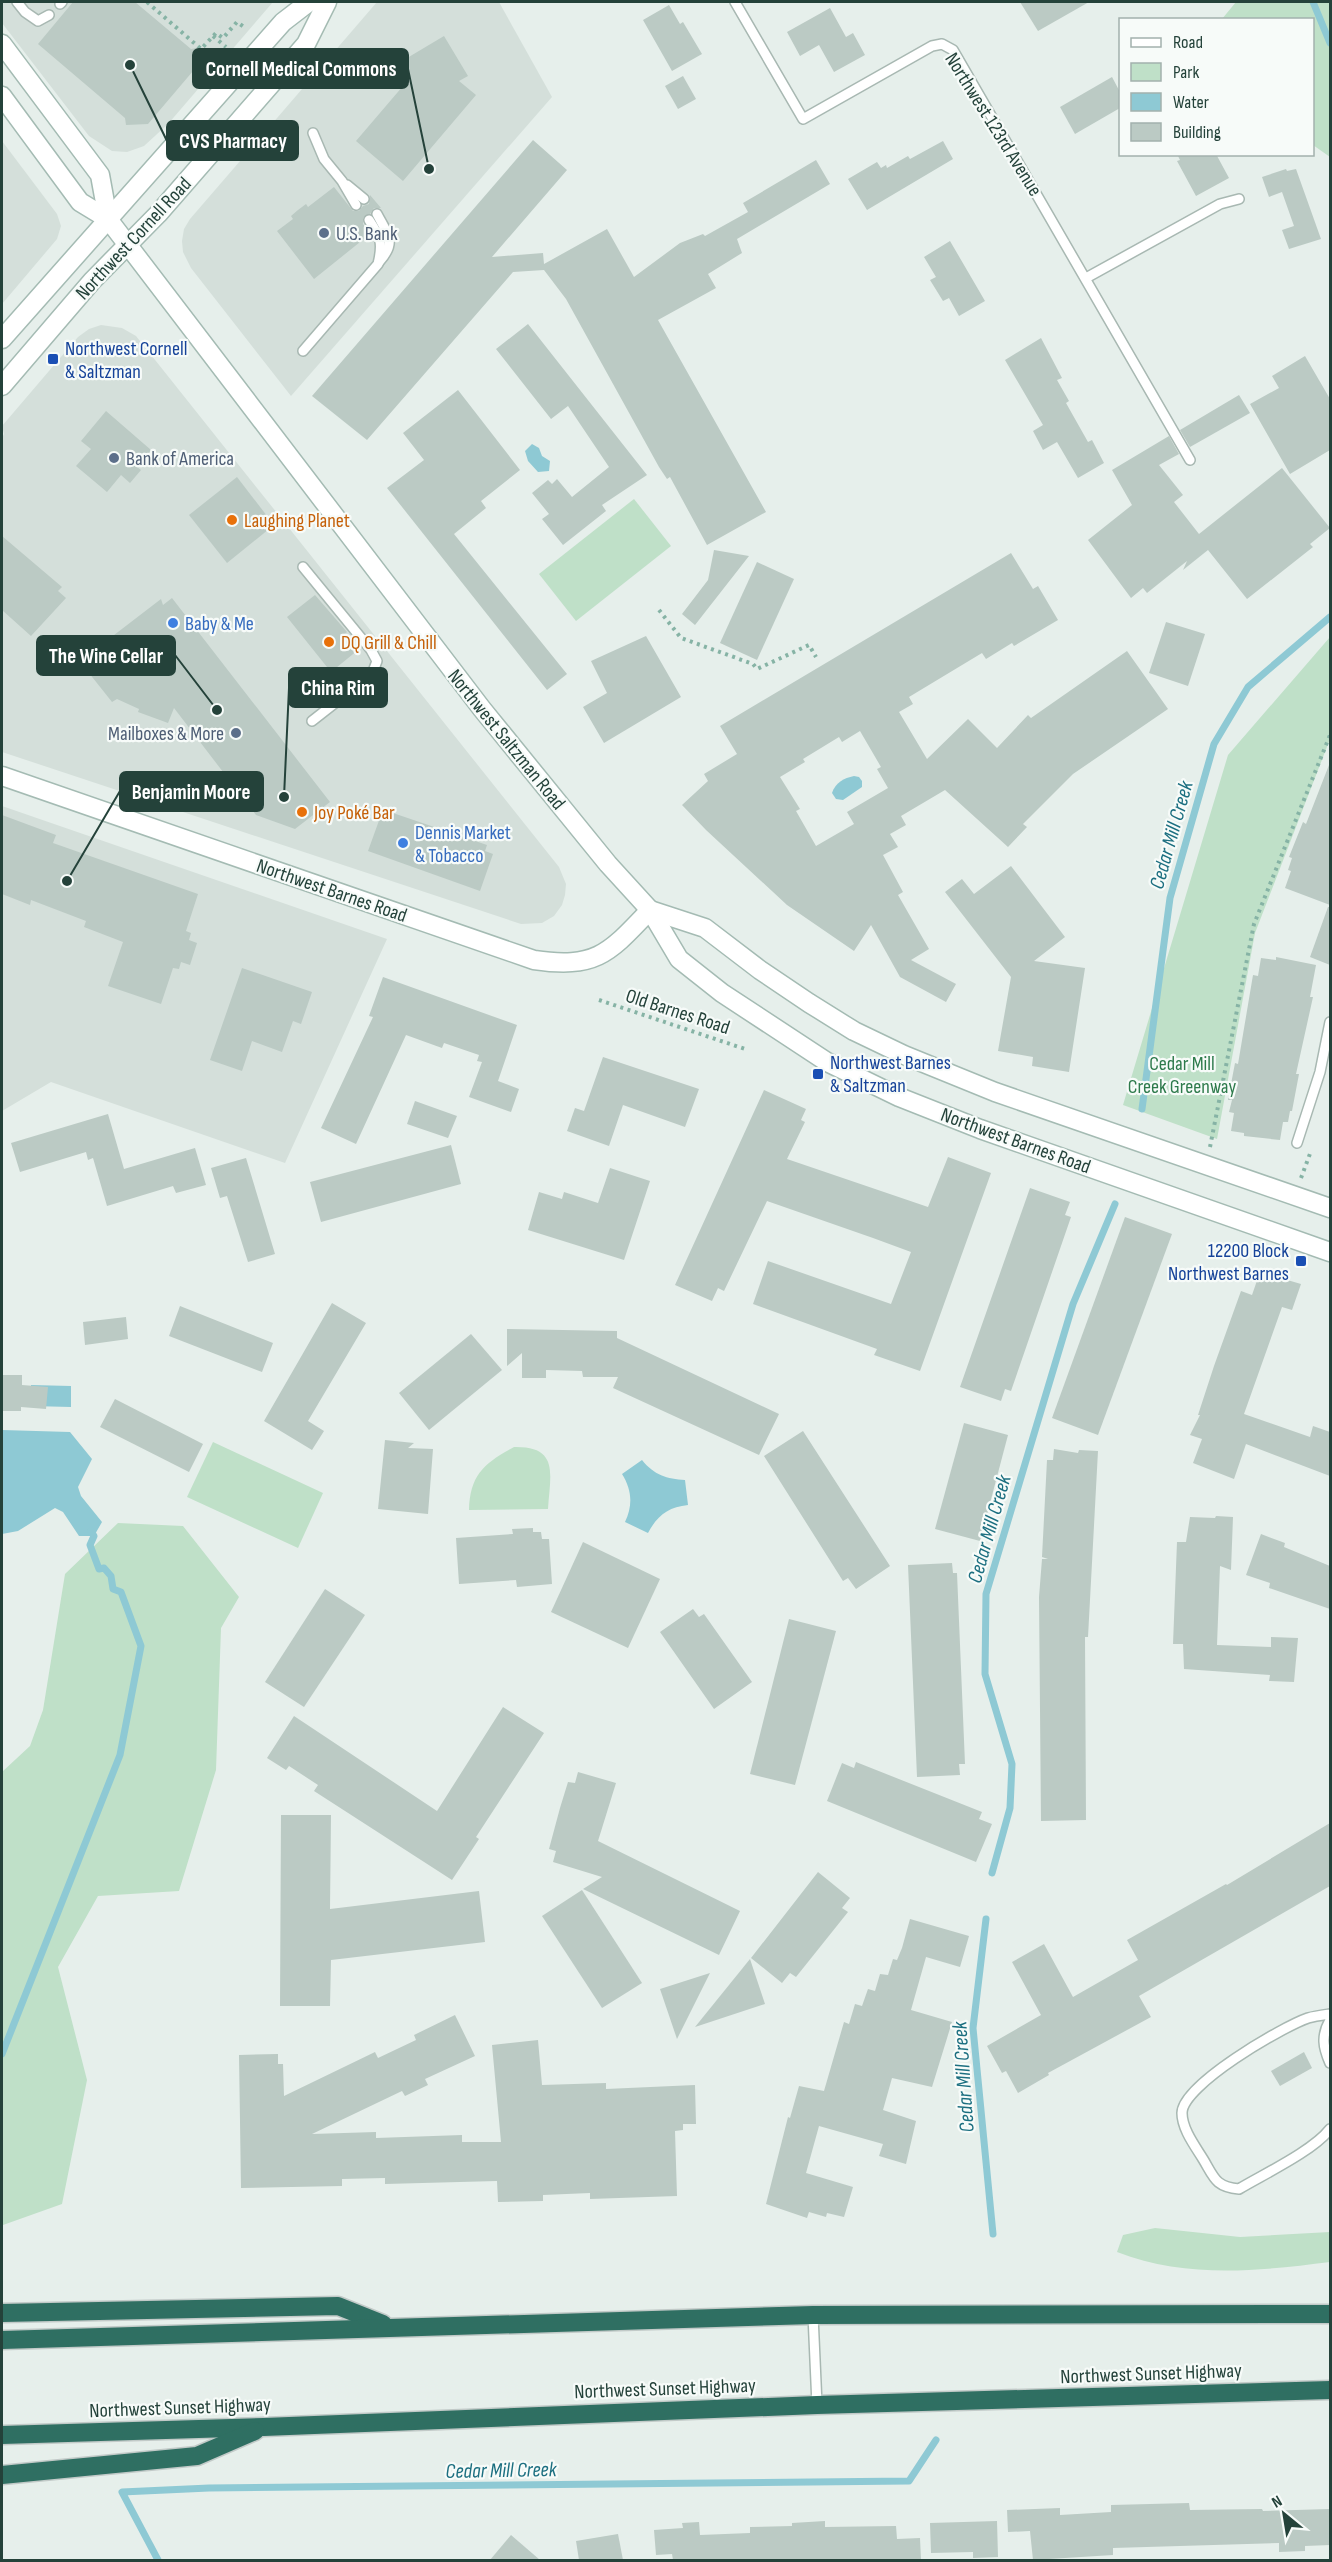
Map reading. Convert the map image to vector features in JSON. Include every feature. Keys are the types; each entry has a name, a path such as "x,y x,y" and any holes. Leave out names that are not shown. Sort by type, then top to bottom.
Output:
{"highway":[{"path":"2,2313 338,2306 390,2327"},
{"path":"2,2340 813,2315 1330,2314"},
{"name":"Northwest Sunset Highway","path":"2,2435 817,2405 1330,2390"},
{"path":"2,2475 197,2456 264,2427"}],"main road":[{"name":"Northwest Cornell Road","path":"2,339 282,22 309,2"},
{"name":"Northwest Cornell Road","path":"2,386 92,281 158,214 306,44 327,2"},
{"name":"Northwest Saltzman Road","path":"2,44 100,175 108,219"},
{"name":"Northwest Saltzman Road","path":"2,96 80,201 108,219 482,709 608,864 650,910"},
{"name":"Northwest Barnes Road","path":"2,776 534,960 575,963 589,960 621,941 650,910"},
{"name":"Northwest Barnes Road","path":"650,910 705,928 809,1004 854,1031 904,1055 995,1092 1330,1208"},
{"name":"Northwest Barnes Road","path":"650,910 679,959 730,999 827,1062 899,1097 980,1129 1330,1252"}],"lane":[{"path":"17,2 24,12 38,21 49,15"},
{"name":"Northwest 123rd Avenue","path":"735,2 803,118 932,46 942,44 954,50 1190,460"},
{"path":"313,134 324,159 360,202"},
{"path":"1086,278 1220,204 1239,199"},
{"path":"303,351 389,252 390,245 377,214"},
{"path":"369,220 381,241 382,249 378,264"},
{"path":"303,567 371,650 377,661 372,674 312,721"},
{"path":"1301,1145 1330,1022"},
{"path":"1330,2014 1307,2019 1259,2044 1214,2073 1188,2097 1182,2112 1186,2130 1219,2184 1226,2188 1239,2189 1325,2137 1330,2129"},
{"path":"1330,2020 1324,2031 1323,2042 1330,2063"},
{"path":"813,2315 817,2405"}],"path":[{"path":"147,2 201,49 216,33 223,38 237,22 244,27"},
{"path":"213,36 226,48"},
{"path":"659,610 681,638 753,664 757,669 809,645 816,657"},
{"path":"1206,1165 1254,924 1330,735"},
{"name":"Old Barnes Road","path":"599,1000 748,1050"},
{"path":"1294,1196 1311,1150 1301,1145"}],"shaded area":[{"path":"2,2 273,2 168,124 144,146 127,152 112,151 89,136 2,23"},
{"path":"377,2 499,2 552,97 291,396 191,268 183,252 184,229 190,219"},
{"path":"2,141 57,214 61,226 57,239 2,304"},
{"path":"101,325 122,328 136,336 559,867 566,884 565,895 562,905 554,916 542,923 521,924 2,752 2,438 4,434 2,426 78,337 89,329"},
{"path":"2,806 387,939 285,1163 51,1082 2,1111"}],"green space":[{"path":"1236,2 1330,2 1330,157 1314,146 1314,18 1223,18"},
{"path":"634,499 671,546 576,621 539,574"},
{"name":"Cedar Mill Creek Greenway","path":"1330,637 1330,739 1255,933 1217,1139 1123,1105 1228,755"},
{"path":"213,1442 323,1493 298,1548 187,1497"},
{"path":"514,1447 539,1451 546,1457 550,1474 548,1509 469,1510 472,1488 481,1471 494,1459"},
{"path":"118,1523 183,1526 239,1597 221,1628 216,1770 179,1891 98,1896 58,1967 87,2080 62,2204 3,2225 2,1772 30,1746 43,1710 65,1574"},
{"path":"1155,2228 1240,2237 1330,2232 1330,2262 1250,2270 1196,2269 1143,2261 1117,2252 1123,2235"}],"water":[{"path":"532,444 539,448 542,456 550,461 549,471 538,472 528,461 525,451"},
{"path":"854,776 859,777 862,781 862,787 843,800 836,799 832,793 835,786"},
{"path":"31,1385 71,1386 71,1407 31,1406"},
{"path":"2,1430 70,1432 92,1459 78,1487 81,1496 102,1522 94,1536 79,1536 63,1512 55,1508 18,1531 2,1534"},
{"path":"642,1460 661,1475 685,1480 688,1505 664,1513 648,1533 625,1522 630,1498 628,1486 622,1474"}],"building":[{"path":"73,2 135,2 191,49 196,48 198,70 193,71 148,124 126,125 125,118 38,44"},
{"path":"1020,2 1089,2 1038,31"},
{"path":"669,5 680,24 683,22 702,54 672,71 643,20"},
{"path":"830,8 846,37 853,33 865,55 834,72 819,45 800,56 787,32"},
{"path":"444,36 468,76 459,81 476,95 403,181 356,141 403,86 392,67"},
{"path":"683,76 696,99 678,109 665,86"},
{"path":"1112,77 1119,90 1119,109 1075,134 1060,107"},
{"path":"533,140 567,170 492,257 543,253 544,264 607,229 634,277 680,243 703,234 705,236 748,212 743,203 816,160 830,184 737,239 742,253 708,274 716,288 658,320 766,512 707,545 670,477 667,479 659,467 566,299 544,270 513,272 367,440 312,396"},
{"path":"943,141 953,159 867,210 848,179 877,162 881,168 886,165 887,168 908,156 910,159"},
{"path":"1178,156 1217,156 1229,178 1196,196 1177,161 1180,160"},
{"path":"1286,169 1287,171 1296,169 1321,239 1289,249 1282,230 1294,226 1282,192 1269,197 1262,177"},
{"name":"U.S. Bank","path":"334,187 353,211 359,211 363,206 369,204 370,195 381,208 374,208 363,218 363,224 370,234 314,279 277,231 293,219 291,216 298,210 306,204 308,207"},
{"path":"950,241 985,301 959,316 949,298 943,301 930,280 936,277 924,257"},
{"path":"528,324 647,475 602,505 606,511 563,545 542,519 549,514 532,493 548,480 552,484 557,479 572,497 609,467 568,406 551,419 496,349"},
{"path":"1041,338 1062,378 1057,380 1069,401 1066,403 1088,442 1092,440 1104,463 1078,478 1057,442 1043,450 1033,431 1043,425 1005,360"},
{"path":"1305,356 1330,399 1330,450 1290,474 1250,404 1279,388 1272,376"},
{"path":"458,390 520,470 481,501 486,508 454,534 567,674 547,690 387,488 424,460 403,433"},
{"path":"1239,395 1250,413 1190,447 1180,430"},
{"name":"Bank of America","path":"106,411 151,450 137,467 141,470 130,483 121,475 107,492 76,466 91,449 81,441"},
{"path":"1169,436 1179,454 1159,465 1183,495 1174,502 1199,534 1282,468 1330,528 1310,544 1313,547 1247,599 1208,550 1183,570 1187,561 1147,593 1143,588 1131,598 1088,540 1132,505 1112,470"},
{"name":"Laughing Planet","path":"237,477 274,525 227,563 189,515"},
{"path":"2,536 62,587 58,591 66,598 31,636 2,610"},
{"path":"714,550 749,556 695,625 682,614 708,580"},
{"path":"1011,553 1033,589 1038,586 1058,620 1014,646 1012,643 986,659 982,653 909,697 913,704 899,712 927,759 968,719 997,748 1028,715 1031,718 1127,651 1168,709 1073,774 1023,824 1027,827 1008,847 945,790 901,816 906,825 890,834 898,847 883,855 903,892 898,895 929,949 911,960 956,984 946,1002 900,977 871,925 854,951 787,905 682,805 708,781 704,774 737,754 720,726","holes":["860,731 881,767 877,769 888,788 847,812 854,824 816,846 796,811 800,809 780,777 805,762 803,759 839,737 842,742"]},
{"path":"757,562 794,579 757,660 720,643"},
{"name":"DQ Grill & Chill","path":"315,595 347,632 345,634 358,650 331,672 287,617"},
{"path":"172,598 330,802 295,829 256,815 174,708 168,723 138,712 139,709 117,699 112,702 85,668 90,664 87,660 90,659 88,655 161,599 163,605"},
{"path":"1166,622 1205,634 1188,686 1149,673"},
{"path":"646,636 681,697 604,743 583,707 607,693 591,661"},
{"path":"1329,765 1330,905 1285,888 1291,871 1288,870 1292,858 1289,857 1303,822 1306,824"},
{"path":"390,812 487,845 485,851 493,854 480,891 368,851 381,815 388,818"},
{"path":"2,815 56,835 53,843 198,894 186,931 191,933 189,940 197,943 190,965 181,962 179,969 173,968 161,1004 108,986 123,942 84,927 86,921 31,900 30,905 2,894"},
{"path":"1011,866 1065,937 1034,961 1085,968 1069,1072 1032,1066 1033,1057 998,1051 1011,977 945,892 962,879 974,894"},
{"path":"1328,907 1330,907 1330,965 1310,957"},
{"path":"1276,957 1316,965 1310,997 1313,997 1296,1074 1299,1074 1292,1111 1290,1111 1288,1122 1283,1122 1280,1140 1244,1136 1244,1133 1231,1131 1234,1113 1229,1112 1232,1100 1228,1100 1235,1063 1238,1064 1253,975 1258,976 1261,958 1276,960"},
{"path":"242,968 312,992 301,1024 293,1021 282,1052 252,1041 242,1071 210,1060"},
{"path":"383,977 517,1025 498,1081 519,1089 511,1112 469,1097 482,1062 477,1061 479,1055 444,1043 442,1048 406,1035 356,1144 321,1128 373,1017 369,1016"},
{"path":"603,1057 699,1089 685,1127 623,1105 609,1146 567,1131 575,1108 584,1111"},
{"path":"764,1090 806,1109 801,1120 805,1122 787,1159 928,1207 948,1157 991,1173 920,1371 874,1355 877,1349 753,1304 768,1261 891,1304 911,1252 873,1238 767,1201 724,1291 718,1288 712,1301 675,1285"},
{"path":"415,1101 457,1116 448,1138 407,1124"},
{"path":"108,1114 124,1169 195,1148 206,1185 176,1193 173,1186 107,1206 93,1158 88,1160 86,1152 20,1172 11,1143"},
{"path":"451,1145 461,1184 321,1222 310,1182"},
{"path":"246,1158 275,1254 248,1262 227,1196 220,1198 211,1168"},
{"path":"610,1168 650,1181 624,1260 528,1230 539,1192 562,1199 564,1192 598,1203"},
{"path":"1030,1188 1070,1202 1065,1215 1071,1217 1011,1391 1005,1389 1001,1401 960,1387"},
{"path":"1125,1217 1172,1234 1098,1435 1052,1418"},
{"path":"1260,1272 1301,1284 1292,1310 1282,1307 1244,1414 1310,1437 1313,1426 1330,1432 1330,1476 1246,1444 1234,1479 1193,1463 1202,1439 1190,1435 1200,1415 1198,1415 1214,1366 1241,1291 1252,1295"},
{"path":"332,1303 366,1323 308,1421 324,1431 312,1450 264,1421"},
{"path":"180,1306 273,1343 262,1372 169,1336"},
{"path":"126,1317 128,1339 85,1345 83,1322"},
{"path":"507,1329 617,1331 617,1338 779,1414 759,1455 613,1388 618,1377 583,1377 582,1371 546,1370 546,1378 522,1378 522,1353 507,1366"},
{"path":"471,1334 502,1370 429,1430 399,1393"},
{"path":"2,1375 22,1375 22,1385 48,1387 46,1409 21,1407 21,1411 2,1411"},
{"path":"115,1399 203,1444 189,1472 100,1427"},
{"path":"964,1423 1008,1435 980,1541 935,1529"},
{"path":"803,1431 890,1566 856,1589 848,1578 843,1581 764,1456"},
{"path":"385,1440 414,1443 408,1448 433,1449 428,1514 378,1509"},
{"path":"1054,1449 1078,1453 1079,1450 1098,1451 1088,1637 1085,1637 1086,1820 1041,1821 1039,1597 1042,1559 1048,1559 1042,1557 1047,1460 1053,1460"},
{"path":"1216,1516 1233,1517 1231,1570 1220,1566 1217,1645 1271,1647 1271,1637 1298,1638 1294,1682 1269,1681 1270,1675 1184,1669 1183,1644 1173,1644 1177,1542 1186,1542 1190,1517 1215,1518"},
{"path":"533,1528 533,1532 541,1532 542,1539 549,1539 552,1584 517,1587 516,1580 459,1584 456,1538 513,1534 512,1529"},
{"path":"1261,1534 1285,1543 1284,1547 1330,1566 1330,1609 1269,1588 1270,1583 1246,1575"},
{"path":"583,1542 660,1579 628,1648 551,1612"},
{"path":"952,1563 953,1573 957,1573 965,1764 959,1764 960,1775 917,1777 908,1565"},
{"path":"325,1589 365,1615 304,1707 265,1682"},
{"path":"693,1609 699,1617 704,1614 752,1682 714,1709 660,1632"},
{"path":"789,1619 836,1631 795,1785 750,1774"},
{"path":"503,1707 544,1733 476,1837 479,1839 452,1880 314,1791 318,1785 289,1766 286,1770 267,1758 294,1716 437,1811"},
{"path":"856,1762 982,1812 979,1819 992,1824 976,1862 827,1801 842,1763 854,1768"},
{"path":"578,1772 616,1783 598,1841 740,1911 719,1955 583,1889 602,1877 553,1862 556,1851 549,1849 560,1808 568,1782 575,1783"},
{"path":"281,1815 331,1815 330,1909 479,1891 485,1942 331,1960 330,2006 280,2006"},
{"path":"1330,1823 1330,1886 1139,1996 1151,2017 1048,2073 1049,2075 1018,2093 1006,2071 1002,2073 987,2046 1041,2015 1012,1962 1044,1944 1073,1997 1138,1960 1127,1940 1227,1885"},
{"path":"818,1872 850,1898 842,1908 848,1912 796,1977 790,1973 782,1983 751,1958"},
{"path":"582,1890 642,1983 602,2008 542,1916"},
{"path":"910,1919 969,1936 960,1967 926,1957 911,2010 952,2022 932,2087 892,2078 883,2110 916,2121 906,2164 879,2156 883,2144 819,2126 806,2173 853,2187 844,2217 827,2213 826,2217 809,2212 807,2218 766,2204 788,2117 790,2118 799,2086 824,2091 844,2022 849,2024 855,2004 862,2006 868,1989 875,1991 880,1974 888,1975 893,1959 897,1960 902,1948"},
{"path":"750,1959 765,2004 695,2027"},
{"path":"710,1973 677,2039 660,1989"},
{"path":"455,2015 475,2056 425,2079 428,2085 405,2096 402,2091 312,2134 376,2132 376,2138 462,2135 462,2142 501,2142 492,2045 538,2040 542,2085 606,2083 606,2089 695,2085 696,2124 683,2124 683,2130 675,2131 677,2196 590,2199 590,2193 543,2195 543,2201 498,2202 497,2181 385,2184 385,2178 342,2179 342,2186 241,2188 239,2055 278,2054 278,2064 283,2064 284,2096 375,2052 378,2058 416,2040 414,2035"},
{"path":"1304,2052 1312,2068 1280,2086 1271,2071"},
{"path":"1189,2503 1190,2510 1330,2509 1330,2545 1305,2546 1305,2551 1279,2552 1279,2543 1113,2548 1113,2555 1033,2560 1030,2531 1008,2532 1007,2510 1060,2508 1060,2515 1111,2512 1111,2505"},
{"path":"825,2521 825,2527 896,2526 897,2539 920,2538 921,2560 673,2560 672,2554 656,2555 654,2530 683,2528 682,2523 699,2522 700,2535 750,2533 750,2527 792,2526 792,2523"},
{"path":"997,2521 998,2557 973,2558 973,2552 931,2553 930,2523"},
{"path":"618,2534 623,2560 579,2560 576,2541"},
{"path":"511,2535 540,2560 490,2560"}],"waterway":[{"name":"Cedar Mill Creek","path":"1313,2 1330,43"},
{"name":"Cedar Mill Creek","path":"1142,1109 1170,898 1214,744 1248,687 1330,617"},
{"name":"Cedar Mill Creek","path":"992,1873 1010,1808 1012,1764 985,1674 986,1594 1073,1304 1115,1204"},
{"path":"2,2054 120,1755 141,1646 121,1592 113,1589 111,1576 104,1568 99,1569 90,1545 94,1536 91,1531"},
{"name":"Cedar Mill Creek","path":"986,1919 973,2028 993,2234"},
{"name":"Cedar Mill Creek","path":"158,2560 122,2492 209,2488 909,2481 936,2440"}],"place":[{"name":"CVS Pharmacy","path":"130,65"},
{"name":"Cornell Medical Commons","path":"429,169"},
{"name":"U.S. Bank","path":"324,233"},
{"name":"Northwest Cornell & Saltzman","path":"53,359"},
{"name":"Bank of America","path":"114,458"},
{"name":"Laughing Planet","path":"232,520"},
{"name":"Baby & Me","path":"173,623"},
{"name":"DQ Grill & Chill","path":"329,642"},
{"name":"The Wine Cellar","path":"217,710"},
{"name":"Mailboxes & More","path":"236,733"},
{"name":"China Rim","path":"284,797"},
{"name":"Joy Poké Bar","path":"302,812"},
{"name":"Dennis Market & Tobacco","path":"403,843"},
{"name":"Benjamin Moore","path":"67,881"},
{"name":"Northwest Barnes & Saltzman","path":"818,1074"},
{"name":"12200 Block Northwest Barnes","path":"1301,1261"}]}
